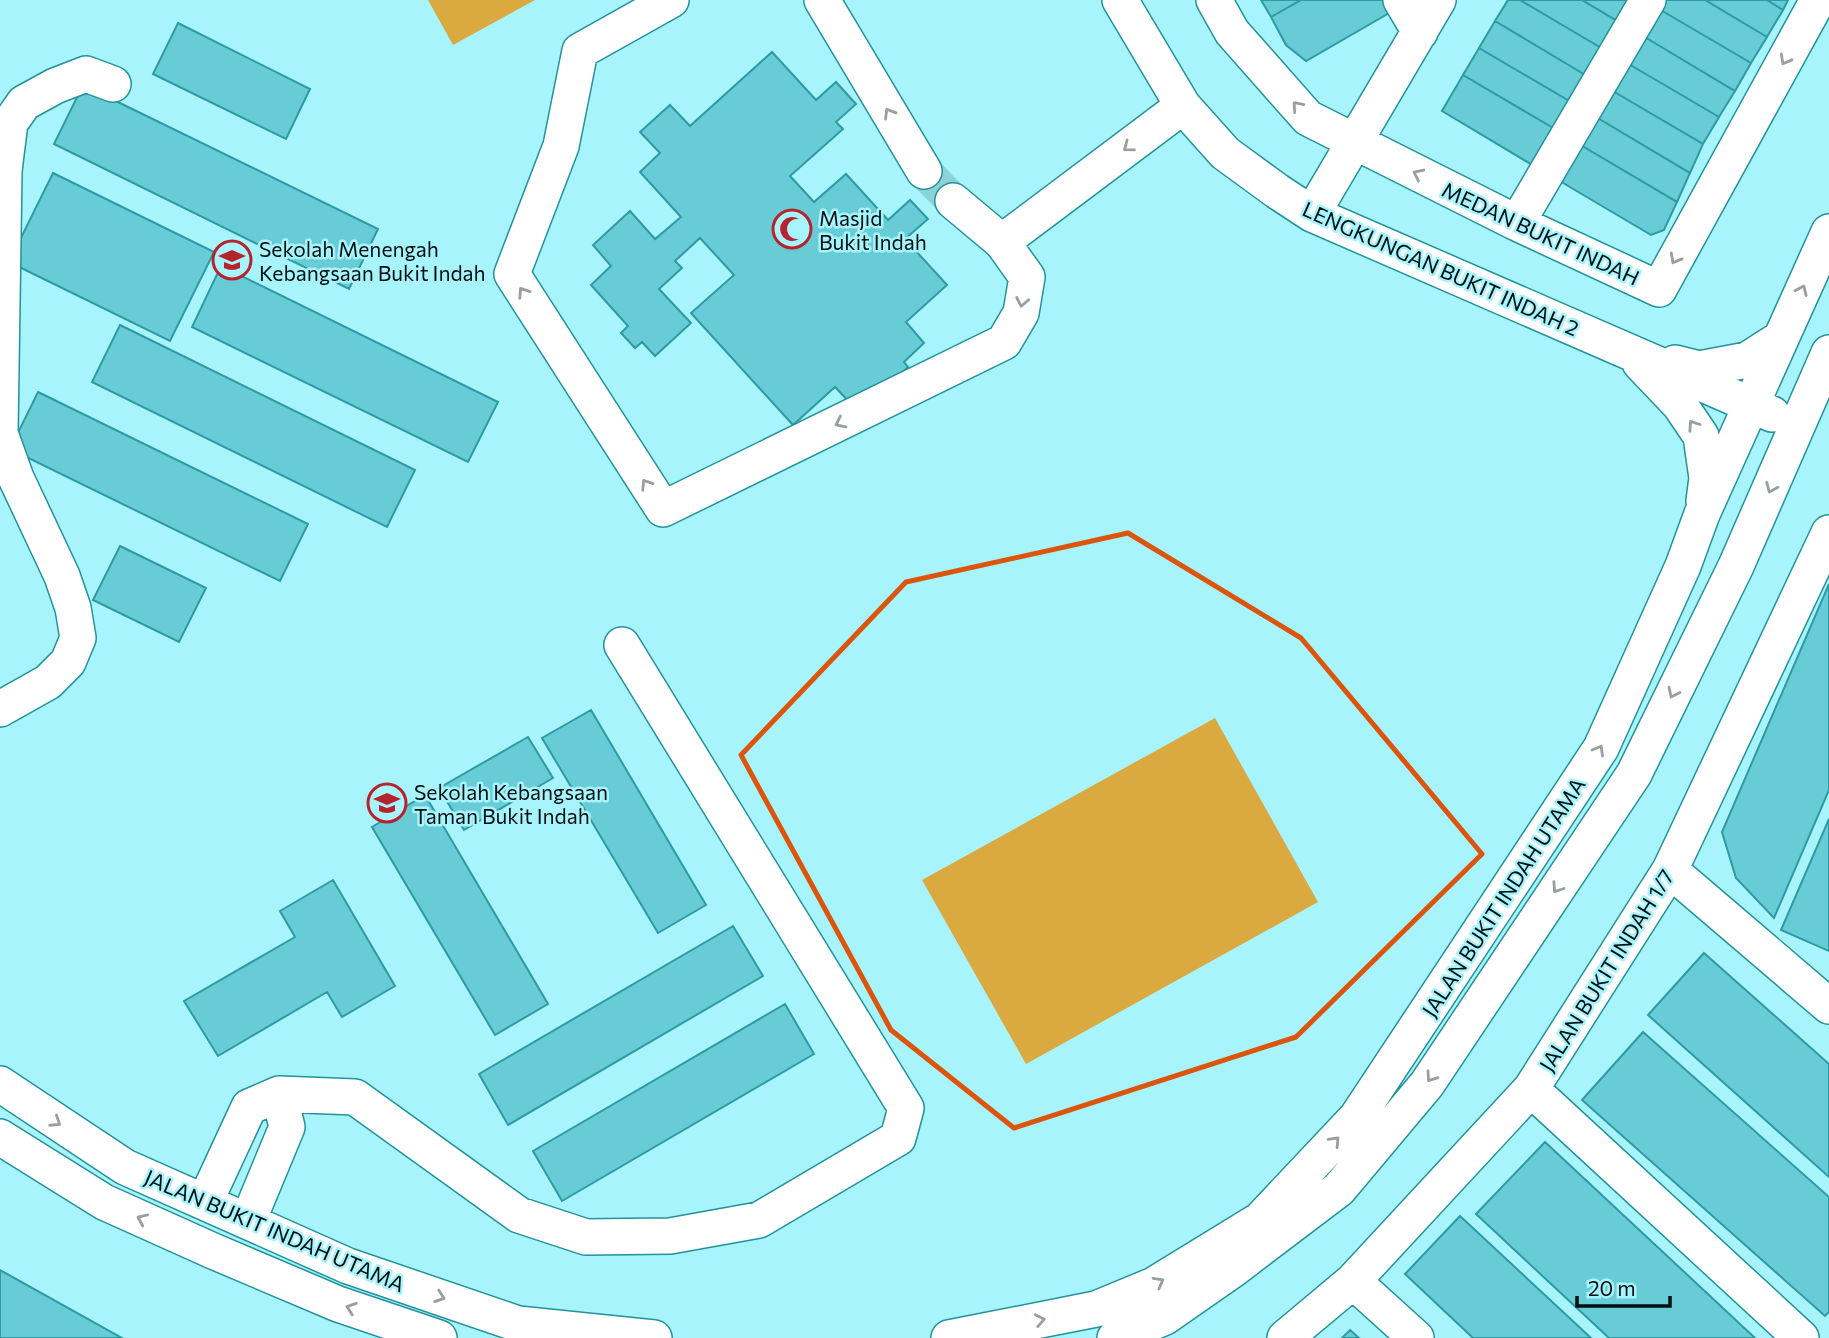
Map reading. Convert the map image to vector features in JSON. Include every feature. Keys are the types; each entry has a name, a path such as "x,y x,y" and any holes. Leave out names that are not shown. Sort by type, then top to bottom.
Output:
{"street":[{"path":"671,0 580,51 561,146 512,274 663,509 1004,342 1021,313 1027,277 1002,242 953,201"},
{"path":"822,0 924,171"},
{"name":"LENGKUNGAN BUKIT INDAH 2","path":"1120,0 1183,106 1226,153 1312,214 1798,425"},
{"name":"MEDAN BUKIT INDAH","path":"1214,0 1232,32 1308,118 1517,223 1659,289 1818,0"},
{"path":"1401,0 1420,32"},
{"path":"1312,214 1438,0"},
{"path":"1517,223 1647,0"},
{"path":"0,709 48,682 68,662 78,638 73,608 62,576 16,478 0,433 4,171 10,123 24,103 55,86 86,74 113,83"},
{"path":"1002,242 1183,106"},
{"name":"JALAN BUKIT INDAH UTAMA","path":"949,1338 1099,1323 1154,1285 1260,1220 1357,1117 1601,748 1683,566 1702,514 1829,232"},
{"path":"1628,350 1699,369 1746,360 1780,339"},
{"path":"1628,350 1680,405 1701,436 1707,478 1702,514"},
{"name":"JALAN BUKIT INDAH UTAMA","path":"1115,1338 1165,1317 1339,1189 1427,1084 1633,774 1737,566 1829,353"},
{"name":"JALAN BUKIT INDAH 1/7","path":"1285,1338 1353,1281 1531,1089 1670,870 1828,539"},
{"path":"205,1202 249,1107 279,1094 355,1097 519,1215 586,1237 670,1236 759,1220 898,1138 906,1108 622,645"},
{"path":"1670,870 1829,1006"},
{"name":"JALAN BUKIT INDAH UTAMA","path":"0,1084 125,1167 348,1266 518,1324 654,1338"},
{"path":"1531,1089 1801,1338"},
{"path":"248,1221 286,1126 279,1094"},
{"name":"JALAN BUKIT INDAH UTAMA","path":"0,1137 104,1202 338,1304 439,1338"},
{"path":"1353,1281 1416,1338"},
{"path":"1823,1338 1829,1331"}],"highlighted area":[{"path":"1128,533 1301,638 1482,854 1296,1037 1014,1128 891,1030 741,755 906,582"}],"shaded area":[{"path":"428,0 535,0 453,45"},
{"path":"1215,718 1318,902 1026,1064 922,880"}],"building":[{"path":"1261,0 1301,0 1271,17"},
{"path":"1301,0 1384,0 1391,12 1306,61 1286,45 1271,17"},
{"path":"1508,0 1520,0 1603,49 1587,76 1495,21"},
{"path":"1520,0 1582,0 1619,22 1603,49"},
{"path":"1582,0 1631,0 1619,22"},
{"path":"1664,0 1705,0 1767,37 1751,63 1659,9"},
{"path":"1705,0 1767,0 1783,10 1767,37"},
{"path":"1767,0 1788,0 1783,10"},
{"path":"1659,9 1751,63 1735,91 1643,36"},
{"path":"1495,21 1587,76 1571,102 1479,48"},
{"path":"178,23 310,89 286,139 153,74"},
{"path":"1643,36 1735,91 1719,117 1627,63"},
{"path":"1479,48 1571,102 1555,129 1463,75"},
{"name":"Masjid Bukit Indah","path":"772,52 816,100 836,82 856,104 836,122 843,129 790,176 814,202 846,174 888,220 910,200 928,219 905,239 947,285 906,322 924,343 904,362 908,367 879,394 854,407 835,387 793,425 691,313 734,275 700,238 675,261 682,268 659,289 691,323 655,356 642,342 635,348 621,333 628,326 591,285 611,266 593,245 630,211 655,239 681,217 640,172 660,153 640,132 670,105 690,126"},
{"path":"1627,63 1719,117 1703,144 1611,90"},
{"path":"1463,75 1555,129 1534,166 1442,111"},
{"path":"83,85 378,229 349,289 54,144"},
{"path":"1611,90 1703,144 1690,173 1596,117"},
{"path":"1596,117 1690,173 1677,202 1579,144"},
{"path":"1579,144 1677,202 1664,230 1651,235 1558,180"},
{"path":"53,173 214,252 170,341 9,262"},
{"path":"221,266 498,402 468,462 192,327"},
{"path":"120,325 415,470 387,527 92,382"},
{"path":"38,392 308,524 280,581 10,449"},
{"path":"120,546 206,588 179,642 93,600"},
{"path":"1829,584 1829,790 1774,918 1736,878 1722,832"},
{"path":"591,710 706,905 658,933 542,738"},
{"path":"528,737 553,778 464,830 439,788"},
{"path":"425,795 548,1004 495,1035 372,827"},
{"path":"1829,819 1829,951 1781,930"},
{"path":"333,880 395,986 342,1017 327,992 218,1056 184,1001 295,937 280,911"},
{"path":"733,926 763,976 508,1125 479,1074"},
{"path":"1704,953 1829,1064 1829,1177 1648,1015"},
{"path":"785,1004 814,1054 562,1201 533,1151"},
{"path":"1643,1032 1829,1197 1829,1312 1825,1316 1582,1100"},
{"path":"1545,1142 1755,1338 1609,1338 1476,1214"},
{"path":"1460,1216 1591,1338 1473,1338 1405,1274"},
{"path":"0,1270 122,1338 0,1338"},
{"path":"1350,1330 1359,1338 1342,1338"}],"tunnel":[{"path":"924,171 953,201"}],"place":[{"name":"Masjid Bukit Indah","path":"792,229"},
{"name":"Sekolah Menengah Kebangsaan Bukit Indah","path":"232,260"},
{"name":"Sekolah Kebangsaan Taman Bukit Indah","path":"387,803"}]}
